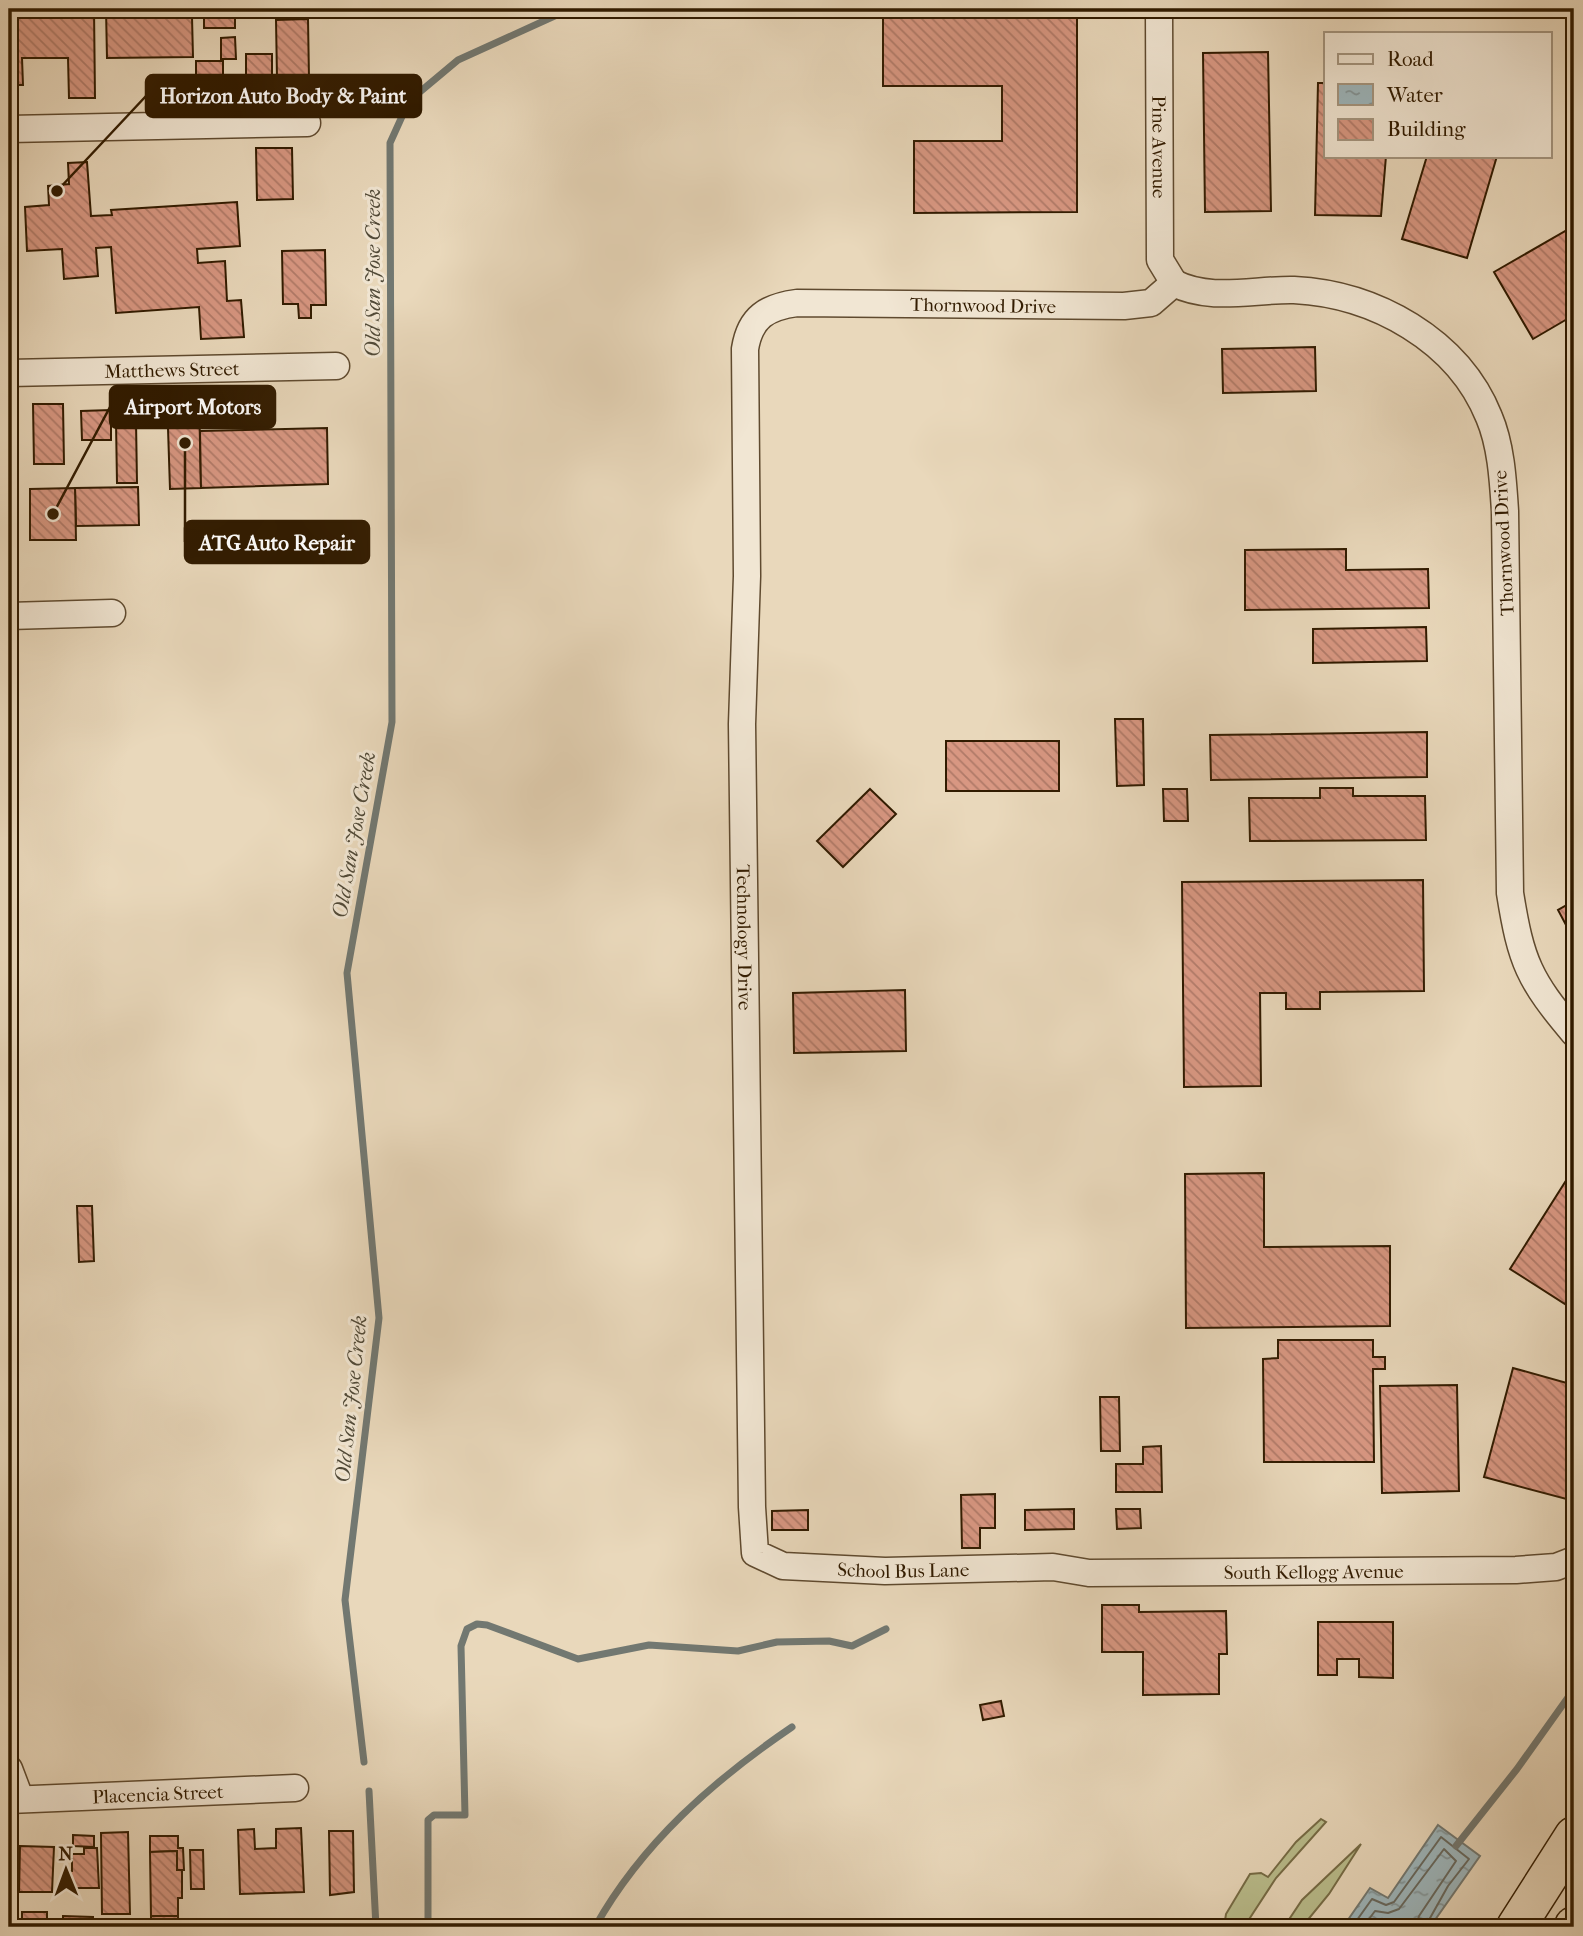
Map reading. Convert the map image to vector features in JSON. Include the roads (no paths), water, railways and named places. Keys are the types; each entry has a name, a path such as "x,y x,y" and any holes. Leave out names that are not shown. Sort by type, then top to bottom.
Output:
{"highway":[{"path":"1516,1927 1574,1836"}],"street":[{"name":"Pine Avenue","path":"1159,9 1160,260 1174,283"},
{"path":"9,129 307,123"},
{"name":"Thornwood Drive","path":"753,322 761,313 776,306 797,303 1124,306 1151,303 1174,283 1204,293 1295,290 1368,305 1400,319 1433,341 1479,394 1491,420 1502,473 1506,511 1510,893 1518,941 1532,980 1574,1033"},
{"name":"Technology Drive","path":"753,322 745,349 747,576 742,724 752,1507 755,1553"},
{"name":"Matthews Street","path":"9,373 336,366"},
{"path":"9,616 112,613"},
{"name":"School Bus Lane","path":"755,1553 783,1566 885,1571 1053,1567"},
{"name":"South Kellogg Avenue","path":"1053,1567 1089,1573 1516,1570 1556,1566 1574,1560"},
{"path":"9,1769 14,1799"},
{"name":"Placencia Street","path":"14,1799 295,1788"}],"water":[{"path":"1438,1825 1480,1856 1430,1927 1343,1927 1370,1888 1388,1898"}],"waterway":[{"name":"Old San Jose Creek","path":"364,1762 345,1600 379,1318 347,973 392,722 390,143 409,101 458,60 570,9"},
{"path":"428,1927 428,1820 434,1815 465,1815 461,1646 467,1629 477,1624 487,1625 578,1659 649,1645 738,1651 777,1642 829,1641 852,1646 886,1629"},
{"path":"1456,1846 1517,1769 1574,1689"},
{"path":"595,1927 635,1868 682,1815 735,1769 792,1727"},
{"name":"Old San Jose Creek","path":"369,1791 376,1927"}],"place":[{"name":"Horizon Auto Body & Paint","path":"57,191"},
{"name":"ATG Auto Repair","path":"185,443"},
{"name":"Airport Motors","path":"53,514"}]}
